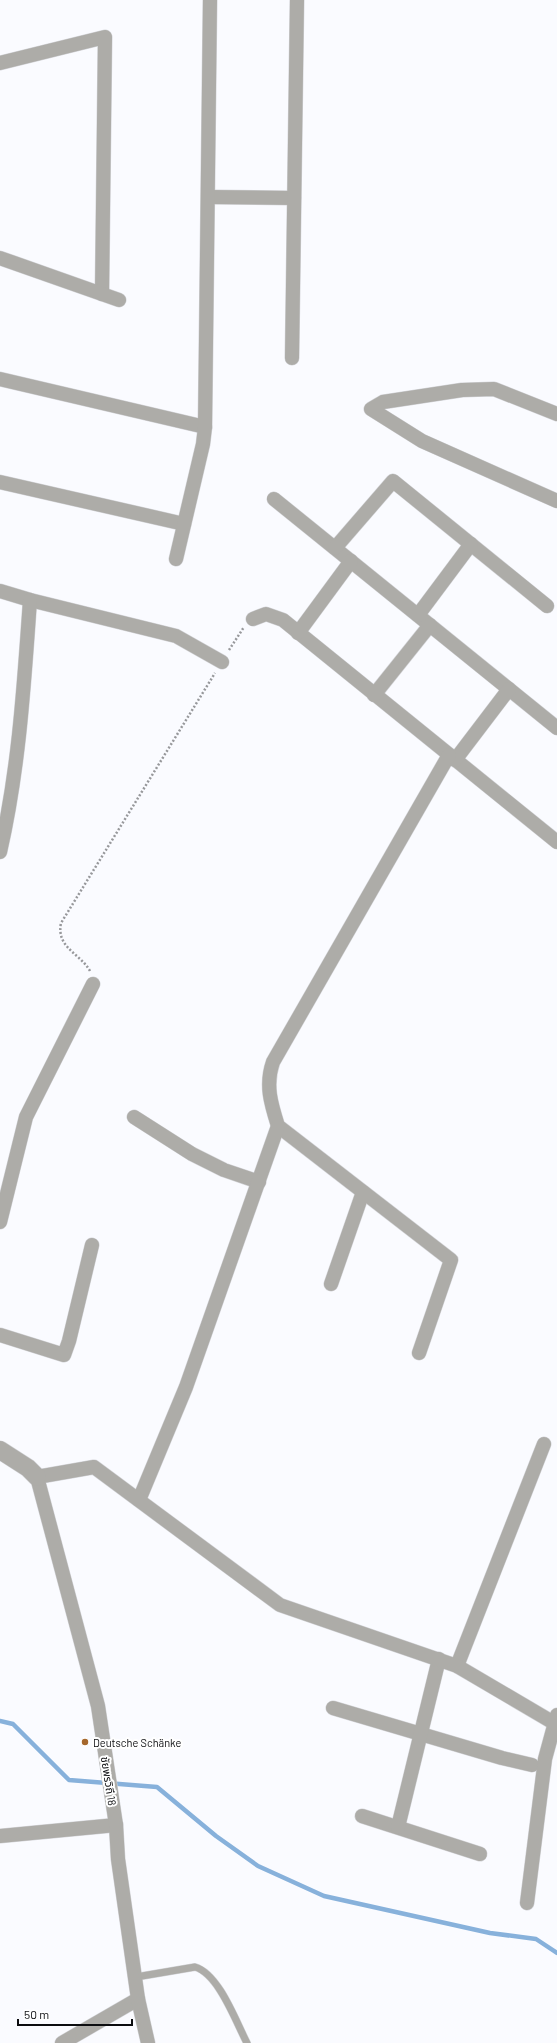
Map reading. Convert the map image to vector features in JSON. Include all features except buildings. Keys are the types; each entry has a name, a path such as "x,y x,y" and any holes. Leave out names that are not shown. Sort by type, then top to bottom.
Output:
{"street":[{"path":"176,559 203,444 204,428 209,197 210,0"},
{"path":"292,358 297,0"},
{"path":"0,63 105,37 102,294"},
{"path":"209,197 294,198"},
{"path":"0,258 119,300"},
{"path":"0,379 204,428"},
{"path":"557,414 494,390 462,390 383,402 371,409 422,441 557,501"},
{"path":"335,548 393,481 547,606"},
{"path":"0,482 184,524"},
{"path":"274,499 557,728"},
{"path":"418,615 471,544"},
{"path":"298,633 351,561"},
{"path":"0,591 30,600 176,636 222,662"},
{"path":"0,852 13,782 22,721 30,600"},
{"path":"253,619 262,614 270,615 282,620 557,842"},
{"path":"374,695 430,625"},
{"path":"420,1353 451,1260 278,1126 268,1093 268,1082 273,1062 452,757 509,689"},
{"path":"0,1222 26,1117 93,984"},
{"path":"134,1117 198,1157 224,1170 259,1182"},
{"path":"139,1500 186,1386 278,1126"},
{"path":"331,1284 363,1192"},
{"path":"0,1336 64,1355 69,1341 92,1245"},
{"path":"457,1666 544,1444"},
{"path":"0,1450 28,1468 37,1477 94,1467 280,1605 457,1666 556,1719 544,1759 527,1903"},
{"name":"ชัยพรวิถี 18","path":"37,1477 98,1706 116,1825 118,1859 138,1999 148,2043"},
{"path":"398,1827 439,1659"},
{"path":"333,1708 502,1758 532,1765"},
{"path":"362,1816 480,1854"},
{"path":"0,1836 116,1825"},
{"path":"62,2043 138,1999"}],"lane":[{"path":"136,1978 195,1967 203,1969 218,1987 248,2043"}],"path":[{"path":"93,984 92,976 88,968 61,939 61,923 244,626 253,619"}],"waterway":[{"path":"0,1721 13,1724 69,1780 157,1787 216,1836 258,1866 324,1896 490,1933 536,1939 557,1953"}],"place":[{"name":"Deutsche Schänke","path":"85,1742"}]}
